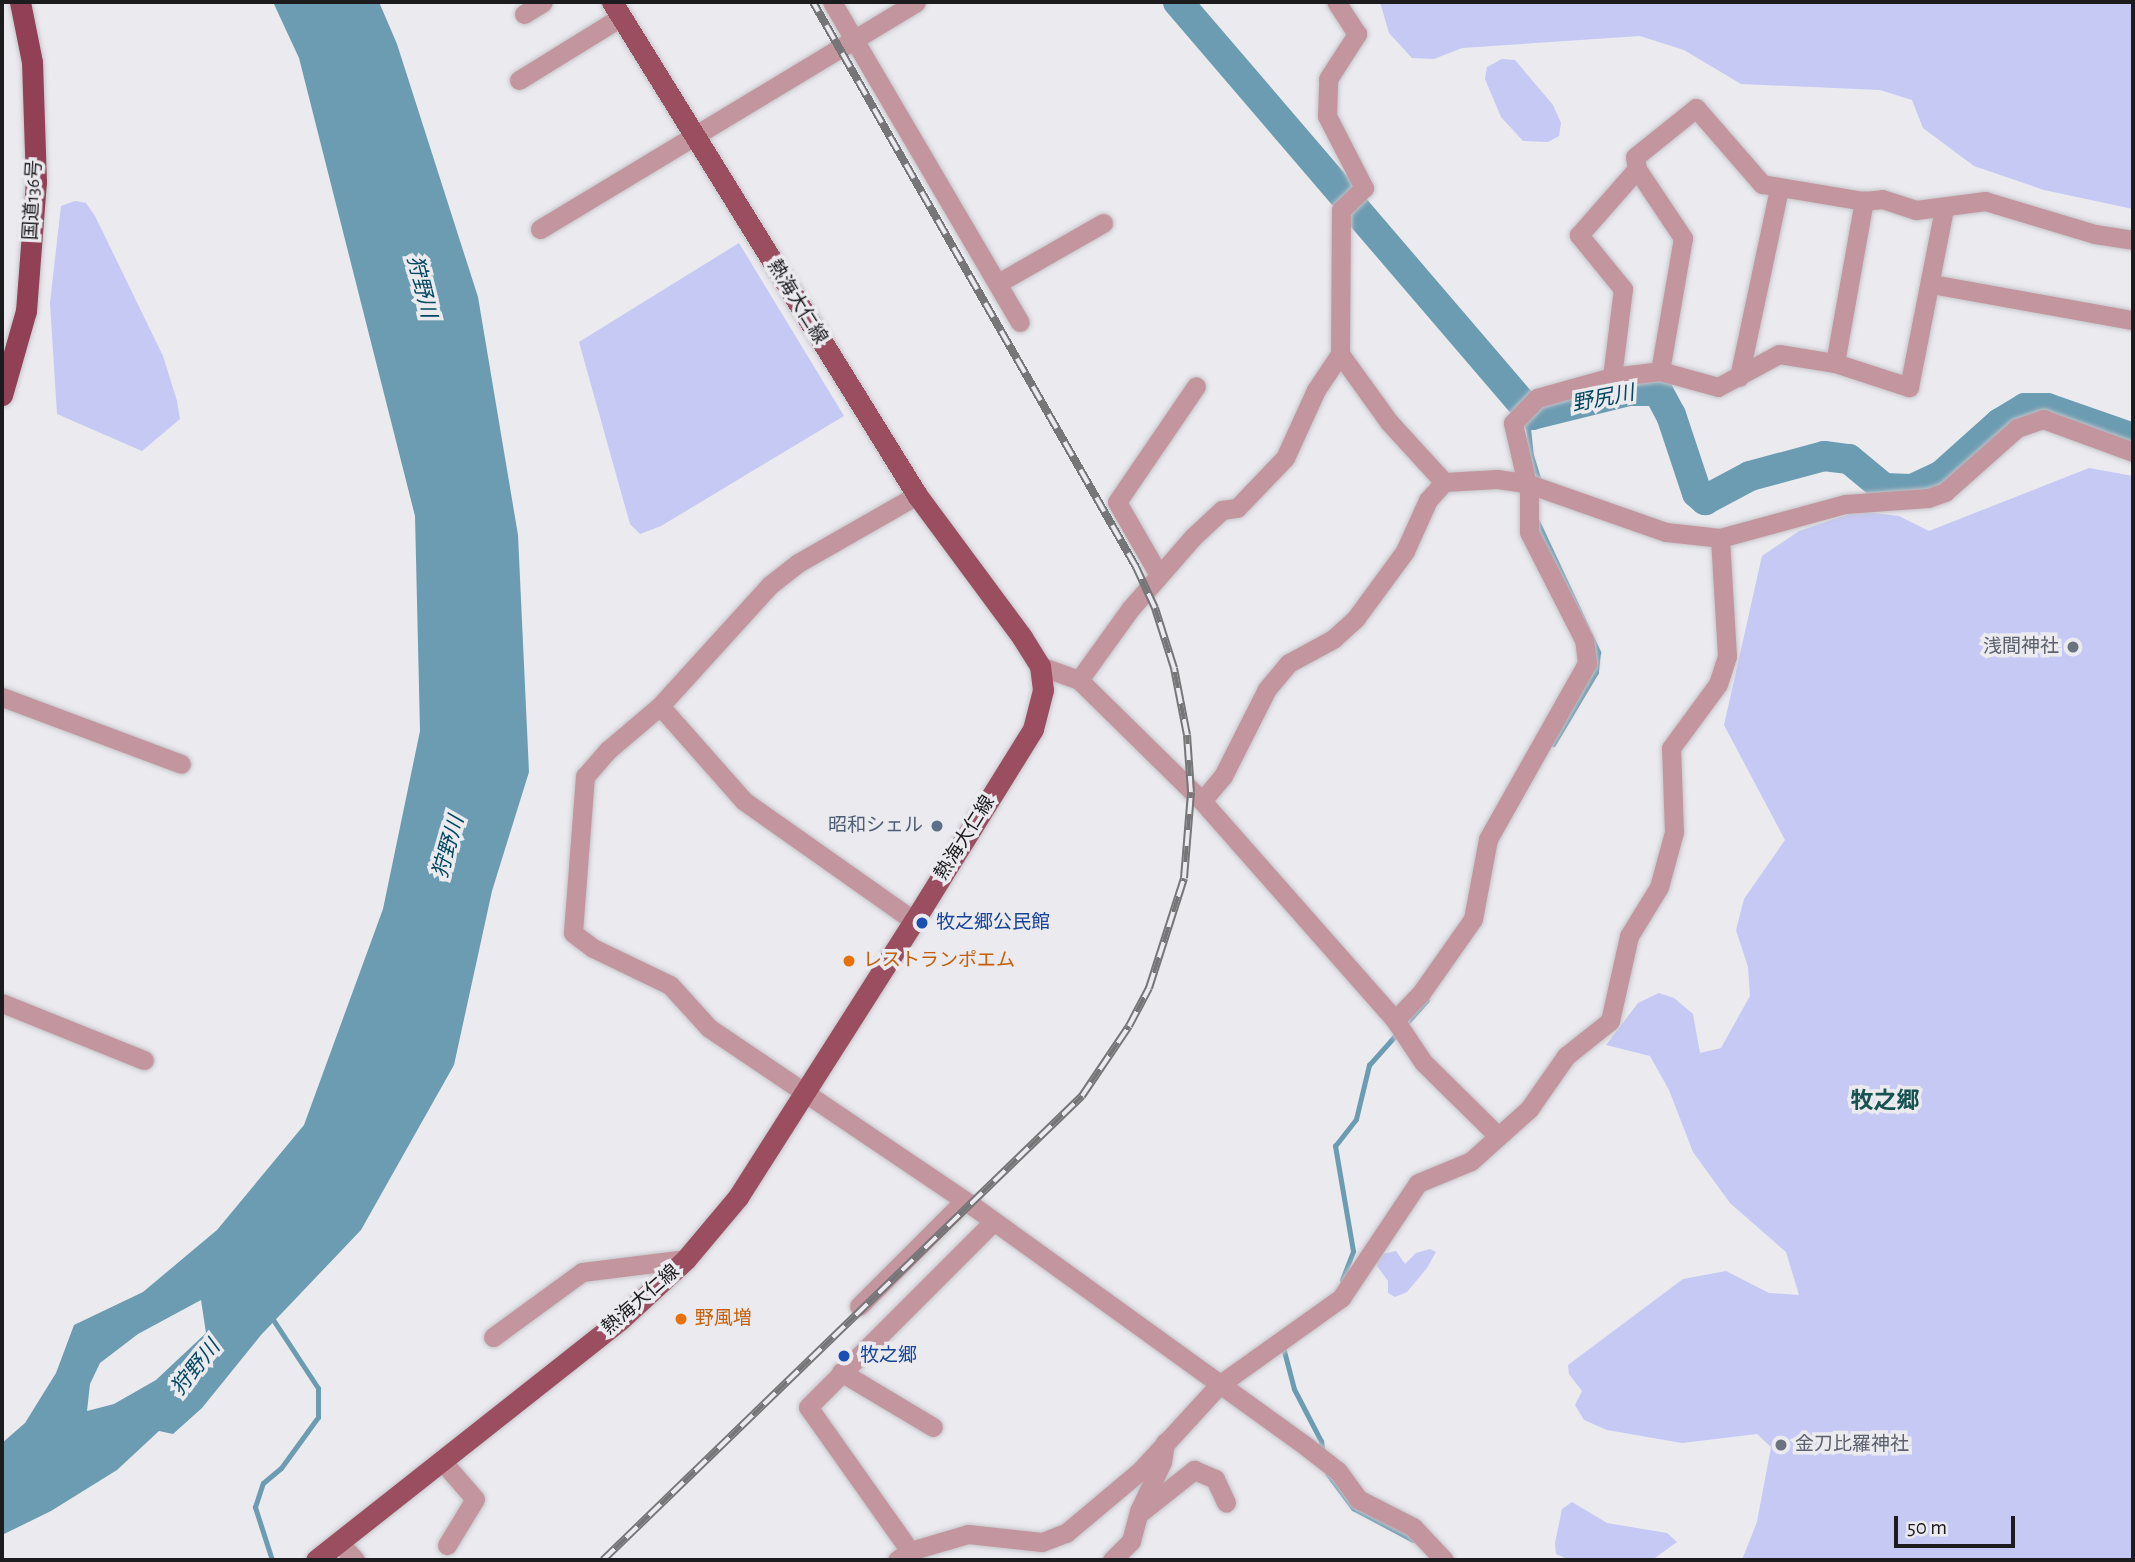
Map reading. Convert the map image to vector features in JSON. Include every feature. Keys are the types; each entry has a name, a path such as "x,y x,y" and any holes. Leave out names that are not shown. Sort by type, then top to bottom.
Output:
{"highway":[{"name":"国道136号","path":"2,395 26,311 36,181 32,62 20,2"}],"main road":[{"name":"熱海大仁線","path":"316,1560 620,1320 686,1259 738,1197 1033,729 1043,690 1040,666 917,495 617,9"}],"street":[{"path":"524,14 543,2"},
{"path":"832,2 1020,322"},
{"path":"540,229 852,38 916,2"},
{"path":"1079,680 1160,575 1212,517 1237,508 1285,458 1316,390 1340,354 1341,209 1364,188 1359,171 1327,116 1328,79 1357,34 1336,2"},
{"path":"519,80 617,9"},
{"path":"1660,371 1683,238 1637,169 1638,152 1696,108 1753,177 1779,188 1864,201 1882,199 1916,210 1985,201 2085,231 2133,240"},
{"path":"1612,377 1623,289 1579,235 1637,169"},
{"path":"1740,377 1779,188"},
{"path":"1835,363 1864,201"},
{"path":"1399,1026 1472,919 1488,839 1587,663 1584,640 1529,532 1536,486 1513,423 1533,401 1612,377 1660,371 1718,387 1779,354 1835,363 1909,387 1932,285 1944,208"},
{"path":"998,283 1103,223"},
{"path":"1932,285 2133,320"},
{"path":"1340,354 1389,422 1444,482"},
{"path":"1160,575 1117,502 1196,386"},
{"path":"1202,801 1223,776 1267,689 1289,663 1333,639 1356,618 1405,551 1428,500 1444,482 1497,479 1536,486 1666,532 1720,538 1845,504 1928,498 1945,492 2017,428 2043,419 2133,452"},
{"path":"917,495 809,556 770,585 660,706 608,750 585,776 573,933 593,948 670,985 709,1028 964,1201 1331,1464 1366,1505 1413,1527 1444,1560"},
{"path":"993,1222 812,1401 811,1416 903,1556 968,1534 1042,1542 1057,1539 1141,1470 1219,1385 1283,1344 1341,1298 1418,1184 1471,1161 1529,1109 1566,1056 1610,1021 1629,936 1659,887 1674,832 1671,748 1718,684 1727,656 1720,538"},
{"path":"1040,666 1079,680 1202,801 1399,1026 1423,1062 1498,1136"},
{"path":"2,697 181,764"},
{"path":"660,706 744,801 914,921"},
{"path":"2,1003 145,1060"},
{"path":"859,1306 964,1201"},
{"path":"493,1337 582,1272 686,1259"},
{"path":"841,1372 933,1427"},
{"path":"1112,1560 1131,1541 1138,1515 1163,1462 1165,1441"},
{"path":"442,1461 475,1499 447,1545"},
{"path":"1138,1515 1194,1470 1215,1479 1226,1503"},
{"path":"340,1542 355,1560"}],"shaded area":[{"path":"1380,2 2133,2 2133,209 2044,190 1974,166 1923,128 1912,100 1880,90 1741,84 1684,50 1640,36 1462,48 1434,59 1412,58 1389,33"},
{"path":"1502,59 1515,60 1553,105 1561,123 1559,136 1548,142 1523,141 1501,117 1485,79 1487,67"},
{"path":"75,201 86,203 95,216 163,356 177,401 180,419 142,451 57,414 50,303 61,206"},
{"path":"739,243 844,416 661,526 640,534 630,524 579,342"},
{"path":"2089,468 2133,476 2133,1560 1742,1560 1757,1522 1771,1447 1757,1434 1682,1443 1607,1430 1584,1420 1575,1405 1582,1391 1569,1374 1568,1365 1683,1279 1726,1271 1769,1293 1799,1295 1786,1252 1730,1203 1693,1152 1669,1090 1650,1056 1606,1045 1638,1003 1659,993 1674,998 1693,1014 1700,1053 1721,1048 1750,996 1748,967 1736,930 1744,899 1785,840 1724,725 1762,556 1799,531 1858,511 1899,516 1929,531"},
{"path":"1430,1249 1436,1252 1427,1268 1407,1292 1395,1297 1388,1293 1388,1281 1377,1266 1377,1255 1396,1251 1405,1264 1416,1253"},
{"path":"1572,1502 1607,1523 1667,1533 1677,1542 1652,1560 1570,1560 1556,1554 1555,1543 1562,1509"}],"water":[{"name":"狩野川","path":"273,2 379,2 397,44 478,297 518,535 529,772 492,891 454,1065 361,1230 261,1335 202,1408 173,1434 159,1431 117,1470 51,1511 2,1535 2,1443 25,1423 56,1373 74,1325 143,1292 217,1230 304,1125 383,909 420,731 415,516 299,58","holes":["201,1300 206,1333 156,1380 114,1404 87,1411 90,1384 100,1363 138,1334"]}],"waterway":[{"name":"野尻川","path":"1178,2 1532,415 1629,391 1658,391 1671,415 1697,493 1705,500 1750,476 1824,456 1849,459 1884,488 1912,489 1942,475 2000,423 2025,408 2047,408 2133,438"},
{"path":"1532,415 1528,428 1531,455 1540,484"},
{"path":"1537,521 1598,652 1596,672 1553,744"},
{"path":"1342,1280 1353,1251 1335,1146 1356,1119 1369,1065 1427,1000"},
{"path":"272,1318 318,1388 318,1417 281,1468 263,1483 255,1507 272,1560"},
{"path":"1283,1347 1294,1389 1321,1441 1323,1454"},
{"path":"1327,1473 1353,1508 1413,1540"}],"railway":[{"path":"603,1560 1082,1096 1129,1026 1149,988 1184,878 1191,792 1187,735 1174,668 1155,608 1136,567 813,2"}],"place":[{"name":"浅間神社","path":"2073,647"},
{"name":"昭和シェル","path":"937,826"},
{"name":"牧之郷公民館","path":"922,923"},
{"name":"レストランポエム","path":"849,961"},
{"name":"野風増","path":"681,1319"},
{"name":"牧之郷","path":"844,1356"},
{"name":"金刀比羅神社","path":"1781,1445"}],"district":[{"name":"牧之郷","path":"1885,1102"}]}
